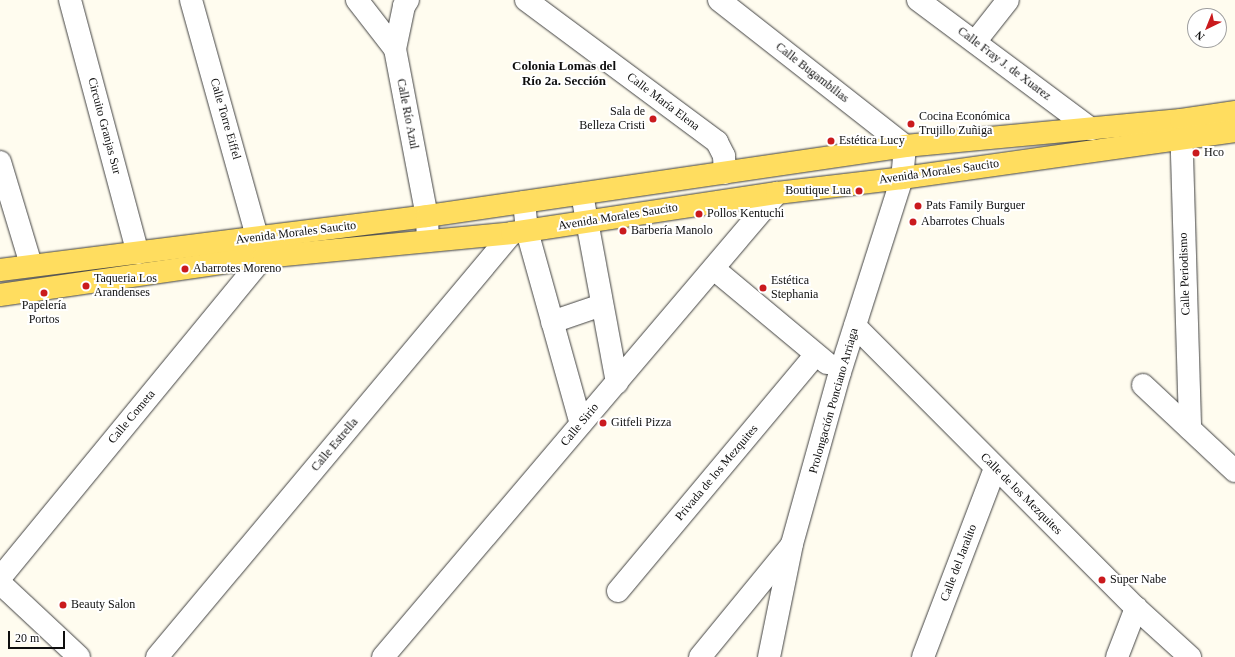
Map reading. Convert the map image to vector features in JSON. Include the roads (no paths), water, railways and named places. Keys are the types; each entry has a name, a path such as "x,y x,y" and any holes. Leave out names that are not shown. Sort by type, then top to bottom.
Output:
{"main road":[{"name":"Avenida Morales Saucito","path":"0,270 138,253 428,241 520,232 777,193 902,178 1181,129 1235,112"},
{"name":"Avenida Morales Saucito","path":"0,295 427,216 905,146 1091,129 1181,129 1235,131"}],"street":[{"name":"Circuito Granjas Sur","path":"70,0 138,253"},
{"name":"Calle Torre Eiffel","path":"191,0 261,247"},
{"name":"Calle Río Azul","path":"357,0 395,48 427,216 428,241"},
{"path":"395,48 404,6 408,0"},
{"name":"Calle María Elena","path":"526,0 717,142 724,156 725,172"},
{"name":"Calle Bugambilias","path":"719,0 905,146"},
{"name":"Calle Fray J. de Xuarez","path":"918,0 1091,129"},
{"path":"974,42 1008,0"},
{"name":"Calle Periodismo","path":"1181,129 1190,428"},
{"name":"Prolongación Ponciano Arriaga","path":"769,657 792,544 840,372 902,178 905,146"},
{"path":"0,162 31,265"},
{"name":"Calle Sirio","path":"383,657 777,193"},
{"path":"582,194 617,383"},
{"path":"524,202 520,232 552,322 581,424"},
{"name":"Calle Estrella","path":"157,657 520,232"},
{"name":"Calle Cometa","path":"0,578 261,247"},
{"path":"714,269 815,355 840,372"},
{"path":"552,322 602,305"},
{"name":"Calle de los Mezquites","path":"855,326 1136,608 1190,657"},
{"name":"Privada de los Mezquites","path":"618,591 815,355"},
{"path":"1143,384 1235,471"},
{"name":"Calle del Jaralito","path":"923,657 995,468"},
{"path":"700,657 792,544"},
{"path":"0,583 79,657"},
{"path":"1117,657 1136,608"}],"place":[{"name":"Sala de Belleza Cristi","path":"653,119"},
{"name":"Cocina Económica Trujillo Zuñiga","path":"911,124"},
{"name":"Estética Lucy","path":"831,141"},
{"name":"Hco","path":"1196,153"},
{"name":"Boutique Lua","path":"859,191"},
{"name":"Pats Family Burguer","path":"918,206"},
{"name":"Pollos Kentuchi","path":"699,214"},
{"name":"Abarrotes Chuals","path":"913,222"},
{"name":"Barbería Manolo","path":"623,231"},
{"name":"Abarrotes Moreno","path":"185,269"},
{"name":"Taqueria Los Arandenses","path":"86,286"},
{"name":"Estética Stephania","path":"763,288"},
{"name":"Papelería Portos","path":"44,293"},
{"name":"Gitfeli Pizza","path":"603,423"},
{"name":"Super Nabe","path":"1102,580"},
{"name":"Beauty Salon","path":"63,605"}],"district":[{"name":"Colonia Lomas del Río 2a. Sección","path":"564,74"}]}
